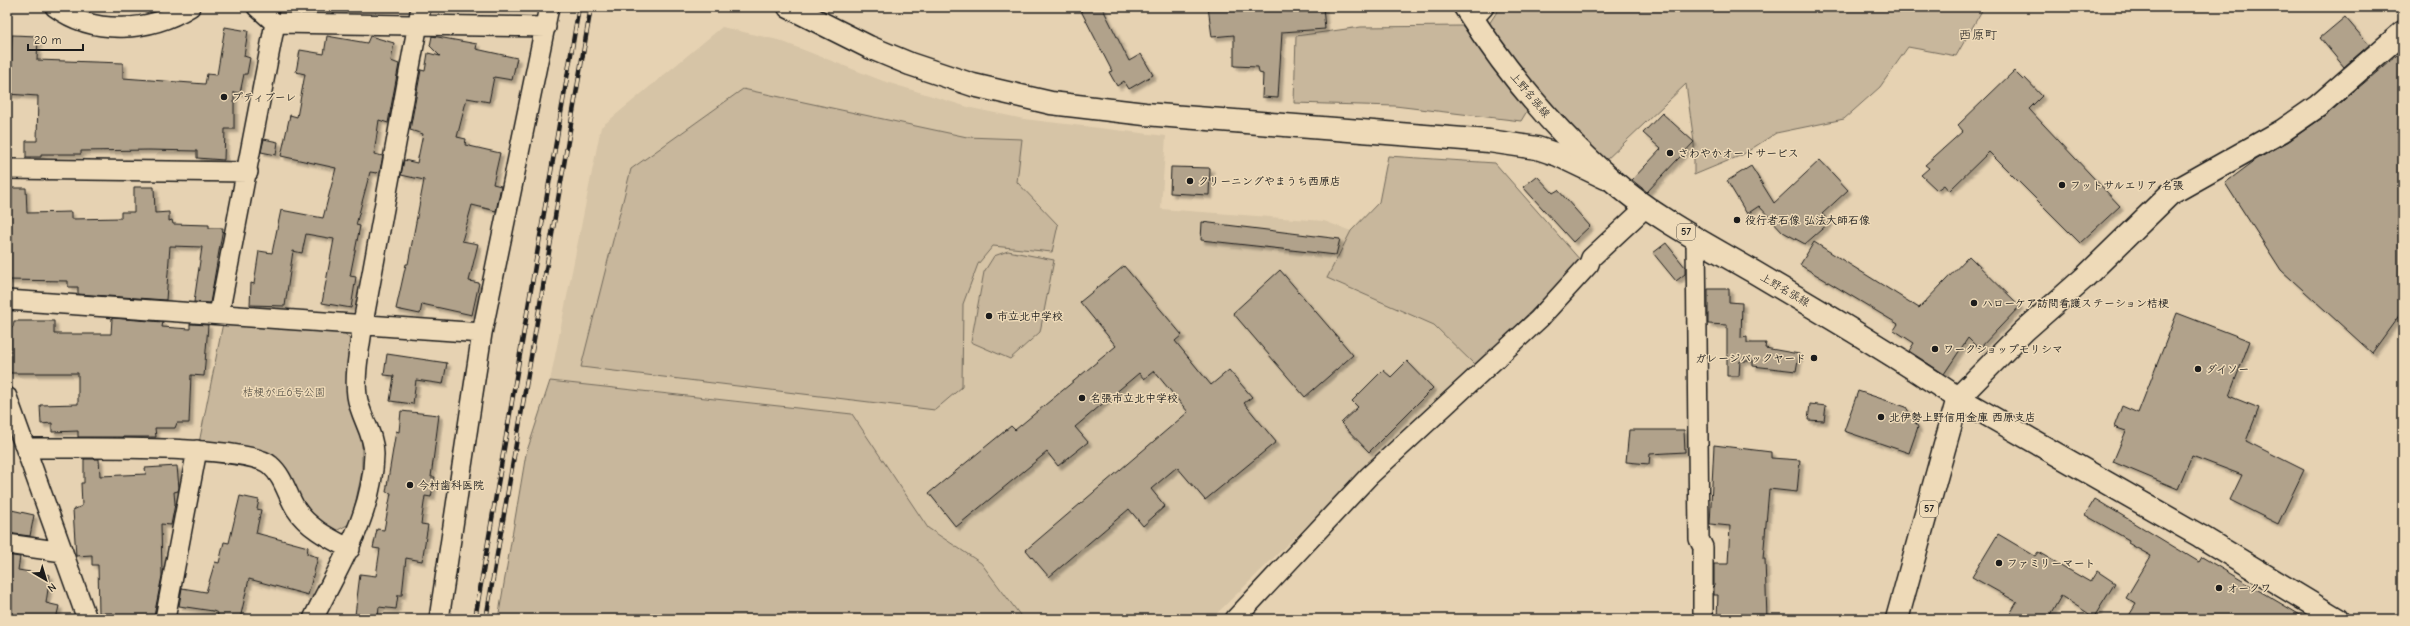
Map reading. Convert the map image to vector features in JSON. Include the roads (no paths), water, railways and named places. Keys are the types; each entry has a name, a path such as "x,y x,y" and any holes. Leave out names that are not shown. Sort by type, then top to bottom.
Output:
{"street":[{"path":"55,7 72,17 86,22 113,28 126,28 156,22 190,7"},
{"path":"257,7 275,24 419,16 546,27"},
{"path":"439,619 482,333 549,7"},
{"path":"789,7 869,47 910,64 1008,94 1051,103 1145,114 1406,133 1537,148 1558,155 1614,182"},
{"name":"上野名張線","path":"1474,11 1536,103 1566,137 1614,182 1646,207 1890,352 1958,398 2200,536 2337,619"},
{"path":"313,619 350,549 369,496 374,454 372,437 357,397 356,376 363,323 419,16"},
{"path":"219,314 248,172 275,24"},
{"path":"1958,398 2024,331 2084,278 2170,194 2282,131 2318,106 2403,32"},
{"path":"7,169 248,172"},
{"path":"1235,619 1369,476 1540,319 1589,264 1591,258 1646,207"},
{"path":"1696,238 1699,538 1703,547 1703,619"},
{"path":"7,300 363,323 482,333"},
{"path":"7,397 18,443 63,552 87,619"},
{"name":"57","path":"1897,619 1958,398"},
{"path":"18,443 197,450 257,459 270,464 282,479 297,511 309,524 331,539 350,549"},
{"path":"165,619 197,450"},
{"path":"7,544 63,552"}],"railway":[{"path":"475,619 579,7"},
{"path":"486,619 591,7"}],"place":[{"name":"プティブーレ","path":"224,97"},
{"name":"さわやかオートサービス","path":"1670,153"},
{"name":"クリーニングやまうち西原店","path":"1190,181"},
{"name":"フットサルエリア 名張","path":"2062,185"},
{"name":"役行者石像 弘法大師石像","path":"1737,220"},
{"name":"ハローケア訪問看護ステーション桔梗","path":"1974,303"},
{"name":"市立北中学校","path":"989,316"},
{"name":"ワークショップモリシマ","path":"1935,349"},
{"name":"ガレージバックヤード","path":"1814,358"},
{"name":"ダイソー","path":"2198,369"},
{"name":"名張市立北中学校","path":"1082,398"},
{"name":"北伊勢上野信用金庫 西原支店","path":"1881,417"},
{"name":"今村歯科医院","path":"410,485"},
{"name":"ファミリーマート","path":"1999,563"},
{"name":"オークワ","path":"2219,588"}],"district":[{"name":"西原町","path":"1978,34"}],"park label":[{"name":"桔梗が丘6号公園","path":"284,392"}]}
